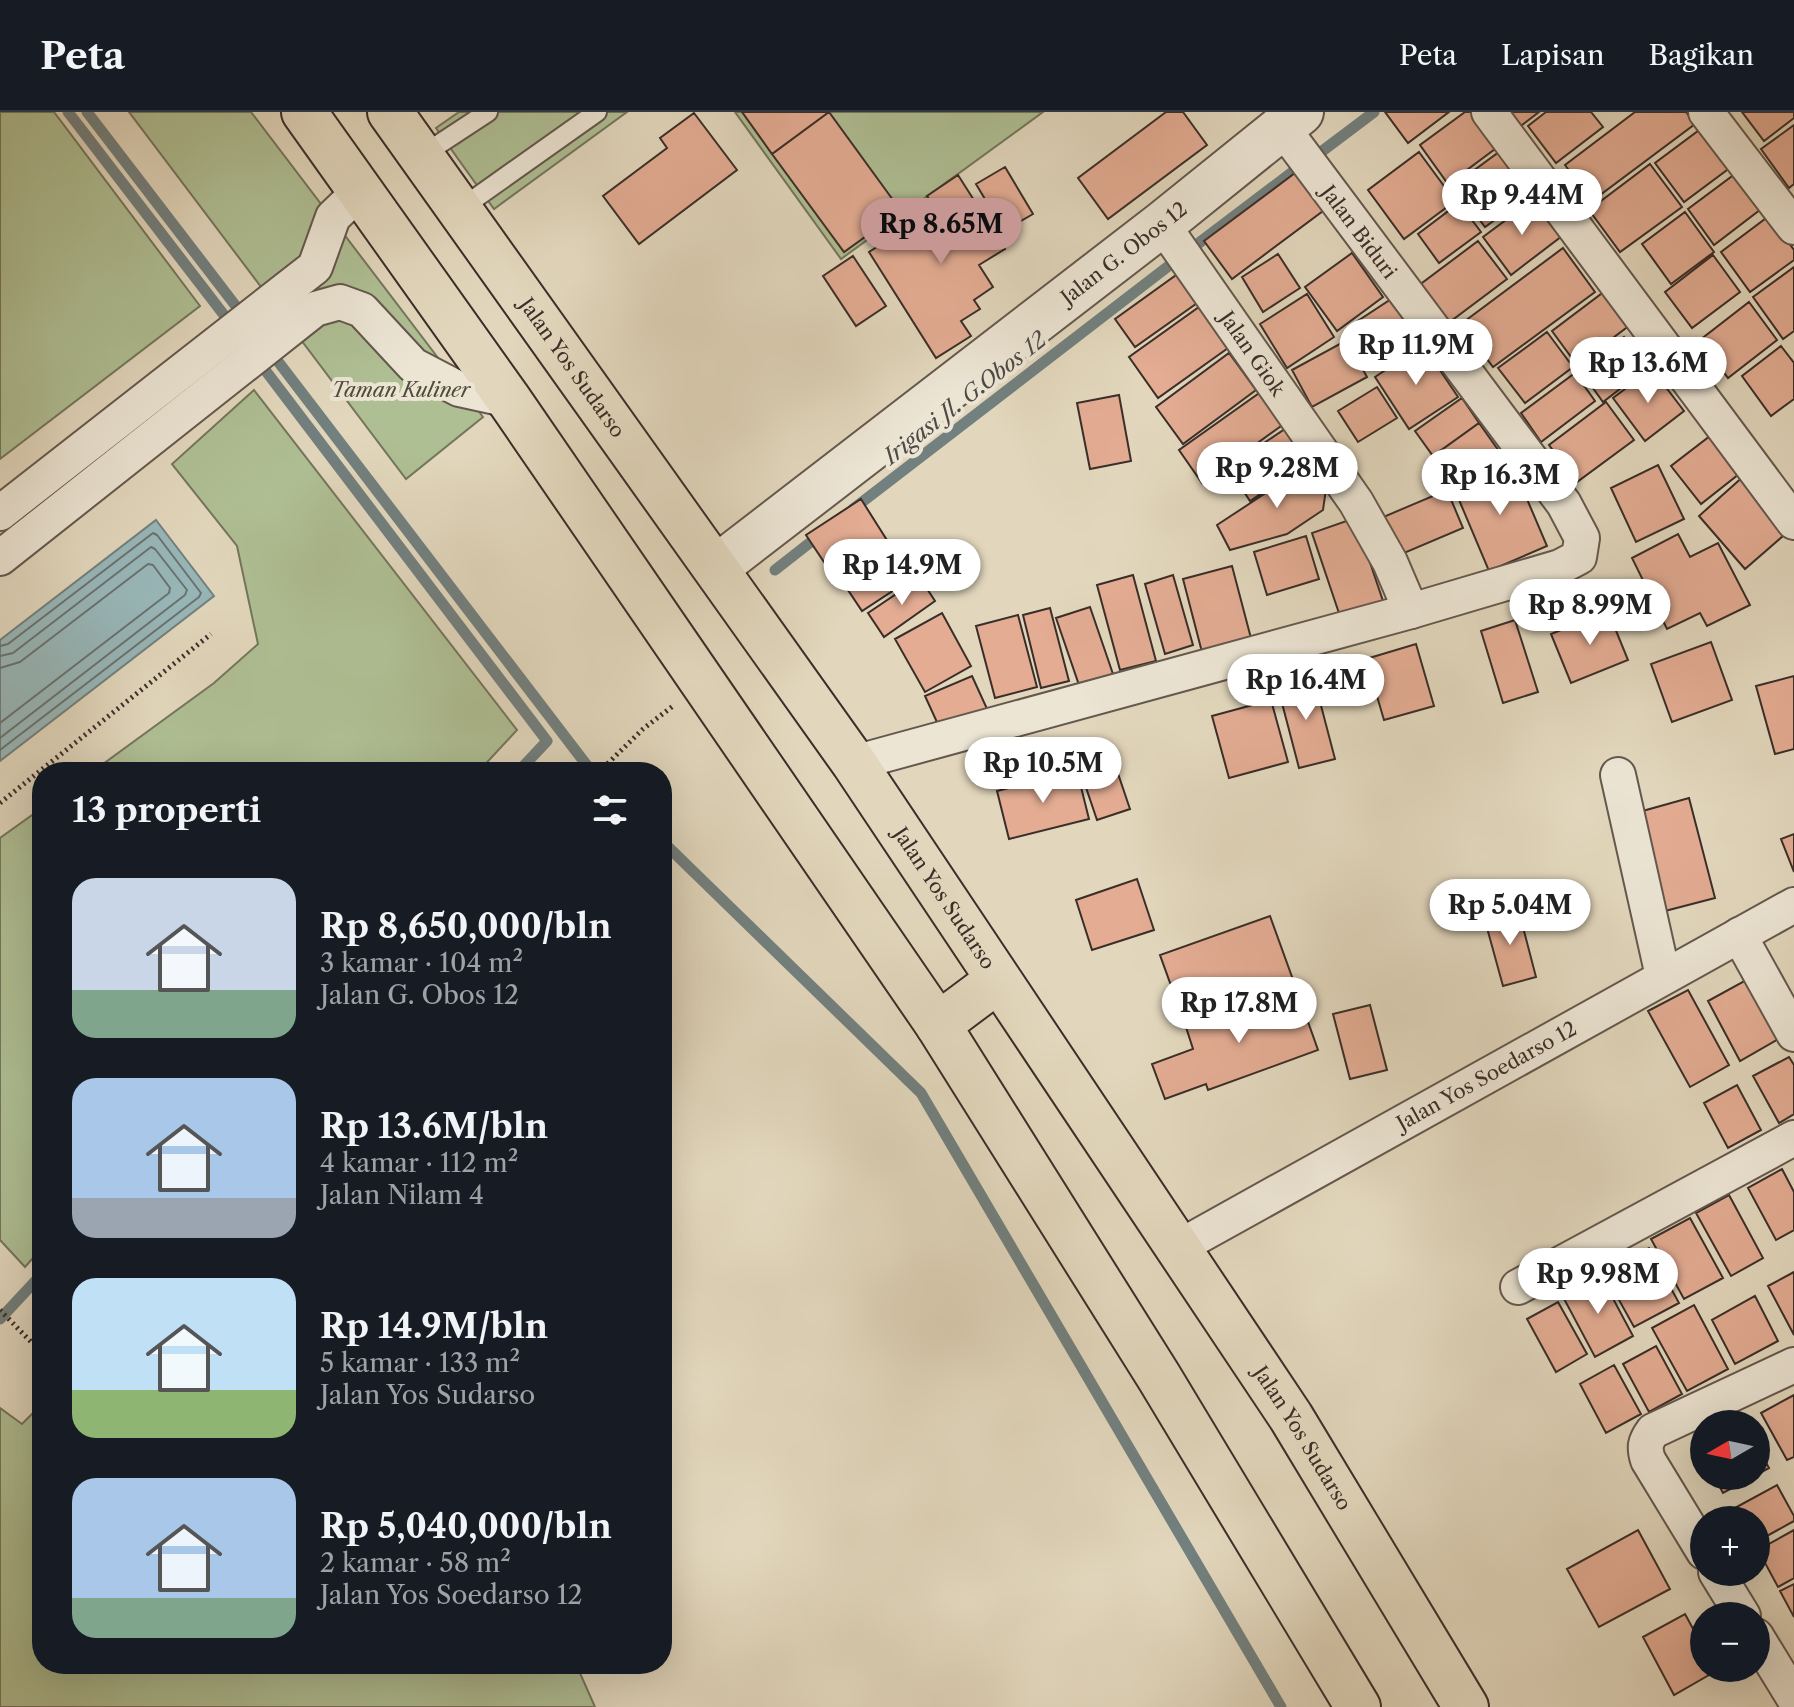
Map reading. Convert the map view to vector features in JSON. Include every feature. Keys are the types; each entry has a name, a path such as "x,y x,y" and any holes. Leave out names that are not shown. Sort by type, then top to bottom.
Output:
{"main road":[{"path":"304,112 509,400 938,1025 1159,1377 1358,1707"},
{"name":"Jalan Yos Sudarso","path":"390,112 854,763 1291,1417 1466,1707"},
{"path":"938,1025 997,981"}],"street":[{"path":"1489,112 1794,522"},
{"path":"1706,112 1794,227"},
{"name":"Jalan G. Obos 12","path":"717,567 1162,224 1291,119"},
{"name":"Jalan Biduri","path":"1291,119 1564,504 1579,530 1582,545 1576,560 1411,611"},
{"path":"0,513 315,267 333,217 359,192"},
{"name":"Jalan Giok","path":"1162,224 1356,502 1390,562 1411,611"},
{"path":"0,558 315,309 340,302 362,310 413,365 459,389 509,400"},
{"path":"854,763 1411,611"},
{"path":"1618,775 1663,976"},
{"name":"Jalan Yos Soedarso 12","path":"1179,1247 1794,905"},
{"path":"1739,935 1794,1034"},
{"path":"1518,1287 1794,1138"},
{"path":"1690,1529 1648,1460 1646,1441 1653,1431 1794,1365"},
{"path":"1770,1659 1794,1698"}],"lane":[{"path":"421,156 488,112"},
{"path":"460,209 597,112"}],"path":[{"path":"51,762 211,634"},
{"path":"609,762 643,729"},
{"path":"0,803 32,777"},
{"path":"0,1310 32,1343"}],"green space":[{"path":"0,112 54,112 200,306 0,459"},
{"name":"Taman Kuliner","path":"129,112 251,112 483,417 406,479"},
{"path":"459,112 627,112 494,209 436,128"},
{"path":"735,112 1043,112 841,259"},
{"path":"254,390 517,730 487,762 106,762 214,683 258,644 237,546 172,464"},
{"path":"32,815 32,1259 25,1267 0,1240 0,838"},
{"path":"0,1408 22,1424 32,1414 32,1674 580,1674 595,1707 0,1707"}],"water":[{"path":"156,520 214,596 0,761 0,640"}],"building":[{"path":"742,112 829,112 772,154"},
{"path":"829,112 901,211 844,252 772,154"},
{"path":"1166,112 1183,112 1207,145 1108,219 1078,178"},
{"path":"1385,112 1449,112 1408,143"},
{"path":"1465,112 1474,112 1499,146 1448,184 1420,145"},
{"path":"1507,112 1539,112 1518,128"},
{"path":"1546,112 1591,112 1603,127 1556,163 1528,126"},
{"path":"1635,112 1686,112 1695,124 1592,201 1565,165"},
{"path":"1742,112 1794,112 1794,118 1764,141"},
{"path":"694,113 737,170 639,244 603,196 667,148 660,138"},
{"path":"1706,125 1735,164 1684,202 1655,163"},
{"path":"1794,125 1794,184 1789,188 1761,149"},
{"path":"1419,152 1455,201 1404,239 1368,190"},
{"path":"1499,152 1530,194 1485,227 1454,185"},
{"path":"1650,164 1682,207 1620,252 1589,210"},
{"path":"1005,167 1033,214 1004,231 976,184"},
{"path":"1299,170 1327,208 1232,279 1204,241"},
{"path":"1739,171 1765,206 1714,245 1688,209"},
{"path":"958,175 1005,249 979,265 993,287 974,300 980,309 961,321 971,336 936,358 869,252 936,209 927,196"},
{"path":"1534,199 1562,236 1511,275 1483,237"},
{"path":"1459,203 1481,232 1439,263 1418,234"},
{"path":"1685,212 1714,252 1671,284 1642,244"},
{"path":"1769,216 1794,250 1794,260 1750,292 1721,252"},
{"path":"1478,241 1507,279 1447,324 1418,286"},
{"path":"1563,248 1595,292 1493,367 1461,324"},
{"path":"1352,253 1383,297 1337,331 1305,287"},
{"path":"1278,254 1300,288 1263,312 1242,277"},
{"path":"1713,255 1740,292 1692,328 1665,292"},
{"path":"853,256 886,306 856,326 823,276"},
{"path":"1794,267 1794,331 1783,339 1753,297"},
{"path":"1179,273 1200,301 1135,347 1115,319"},
{"path":"1605,291 1630,325 1577,365 1552,331"},
{"path":"1402,292 1429,334 1374,370 1347,328"},
{"path":"1307,294 1334,337 1287,368 1260,324"},
{"path":"1749,302 1777,340 1728,378 1700,340"},
{"path":"1199,307 1228,348 1158,398 1129,357"},
{"path":"1547,332 1573,367 1525,403 1498,368"},
{"path":"1624,337 1647,368 1603,402 1580,370"},
{"path":"1347,340 1367,377 1312,407 1292,370"},
{"path":"1423,345 1458,397 1409,429 1375,377"},
{"path":"1781,346 1794,363 1794,399 1771,416 1742,376"},
{"path":"1229,353 1256,390 1183,444 1156,407"},
{"path":"1652,369 1684,411 1645,441 1613,398"},
{"path":"1575,373 1595,401 1541,442 1521,413"},
{"path":"1377,387 1397,418 1358,442 1338,411"},
{"path":"1265,389 1288,421 1202,483 1179,450"},
{"path":"1119,395 1131,461 1090,469 1077,403"},
{"path":"1462,398 1479,423 1433,456 1415,431"},
{"path":"1606,402 1634,440 1577,482 1549,445"},
{"path":"1479,423 1501,454 1455,487 1433,456"},
{"path":"1285,429 1308,462 1250,501 1228,467"},
{"path":"1710,436 1739,474 1701,504 1671,466"},
{"path":"1313,462 1327,482 1323,510 1287,534 1230,550 1217,525"},
{"path":"1512,464 1547,546 1489,571 1454,488"},
{"path":"1658,465 1684,519 1636,542 1611,488"},
{"path":"1745,475 1791,529 1745,569 1699,516"},
{"path":"1447,490 1463,528 1397,556 1381,518"},
{"path":"861,499 890,545 836,580 806,535"},
{"path":"1355,518 1386,610 1343,625 1312,533"},
{"path":"1678,534 1690,557 1718,543 1750,605 1707,626 1700,613 1667,629 1632,558"},
{"path":"1306,536 1319,579 1267,595 1254,552"},
{"path":"903,541 923,571 862,611 842,581"},
{"path":"1232,566 1252,642 1203,656 1183,579"},
{"path":"1133,575 1156,661 1120,670 1097,585"},
{"path":"1173,575 1193,645 1165,654 1145,584"},
{"path":"920,578 935,601 884,637 868,613"},
{"path":"1090,607 1113,674 1079,685 1056,618"},
{"path":"1050,608 1069,681 1041,688 1023,615"},
{"path":"1608,611 1628,660 1571,683 1551,634"},
{"path":"942,613 971,666 925,692 895,639"},
{"path":"1018,615 1037,687 995,698 976,626"},
{"path":"1515,620 1538,692 1503,703 1481,631"},
{"path":"1711,642 1732,700 1672,722 1651,664"},
{"path":"1416,644 1434,706 1384,720 1366,659"},
{"path":"1313,675 1335,759 1299,768 1277,684"},
{"path":"972,676 988,711 941,731 925,696"},
{"path":"1794,676 1794,749 1775,754 1756,686"},
{"path":"1271,700 1288,762 1229,778 1212,716"},
{"path":"1108,744 1130,809 1097,820 1075,755"},
{"path":"1077,771 1089,819 1009,839 997,791"},
{"path":"1689,798 1715,898 1665,911 1639,812"},
{"path":"1794,834 1794,872 1781,839"},
{"path":"1137,879 1154,930 1092,950 1076,900"},
{"path":"1518,908 1536,977 1503,986 1484,917"},
{"path":"1270,916 1296,988 1186,1027 1160,955"},
{"path":"1748,979 1780,1038 1740,1061 1708,1001"},
{"path":"1296,988 1318,1050 1208,1090 1206,1084 1165,1099 1152,1064 1193,1049 1186,1027"},
{"path":"1688,990 1729,1065 1690,1087 1648,1011"},
{"path":"1370,1005 1387,1070 1350,1079 1333,1014"},
{"path":"1789,1057 1794,1065 1794,1114 1779,1123 1753,1076"},
{"path":"1737,1085 1761,1130 1728,1148 1704,1103"},
{"path":"1782,1169 1794,1192 1794,1230 1776,1240 1748,1188"},
{"path":"1729,1195 1763,1258 1731,1276 1696,1213"},
{"path":"1690,1218 1723,1278 1684,1299 1651,1239"},
{"path":"1649,1248 1679,1303 1634,1327 1604,1273"},
{"path":"1794,1272 1794,1335 1768,1286"},
{"path":"1600,1274 1633,1336 1595,1357 1562,1295"},
{"path":"1755,1296 1778,1341 1735,1364 1712,1320"},
{"path":"1558,1302 1587,1354 1556,1372 1527,1319"},
{"path":"1694,1305 1728,1369 1687,1391 1652,1328"},
{"path":"1656,1346 1682,1394 1649,1412 1623,1364"},
{"path":"1614,1365 1641,1414 1606,1433 1580,1384"},
{"path":"1794,1395 1794,1457 1787,1460 1770,1429 1770,1410 1766,1410"},
{"path":"1777,1485 1794,1521 1770,1534 1770,1506 1738,1506"},
{"path":"1638,1530 1670,1589 1599,1627 1567,1569"},
{"path":"1794,1530 1794,1578 1778,1587 1770,1572 1770,1543"},
{"path":"1794,1584 1794,1617 1780,1591"},
{"path":"1685,1614 1690,1623 1690,1682 1697,1682 1674,1695 1643,1637"}],"waterway":[{"path":"68,112 234,328"},
{"path":"87,112 245,318"},
{"name":"Irigasi Jl. G.Obos 12","path":"1321,152 1374,112"},
{"name":"Irigasi Jl. G.Obos 12","path":"1191,249 1303,164"},
{"name":"Irigasi Jl. G.Obos 12","path":"853,509 1179,258"},
{"path":"270,351 584,762"},
{"path":"256,358 547,741 527,762"},
{"name":"Irigasi Jl. G.Obos 12","path":"775,570 821,534"},
{"path":"672,851 921,1093 1281,1707"},
{"path":"0,1319 32,1285"}]}
